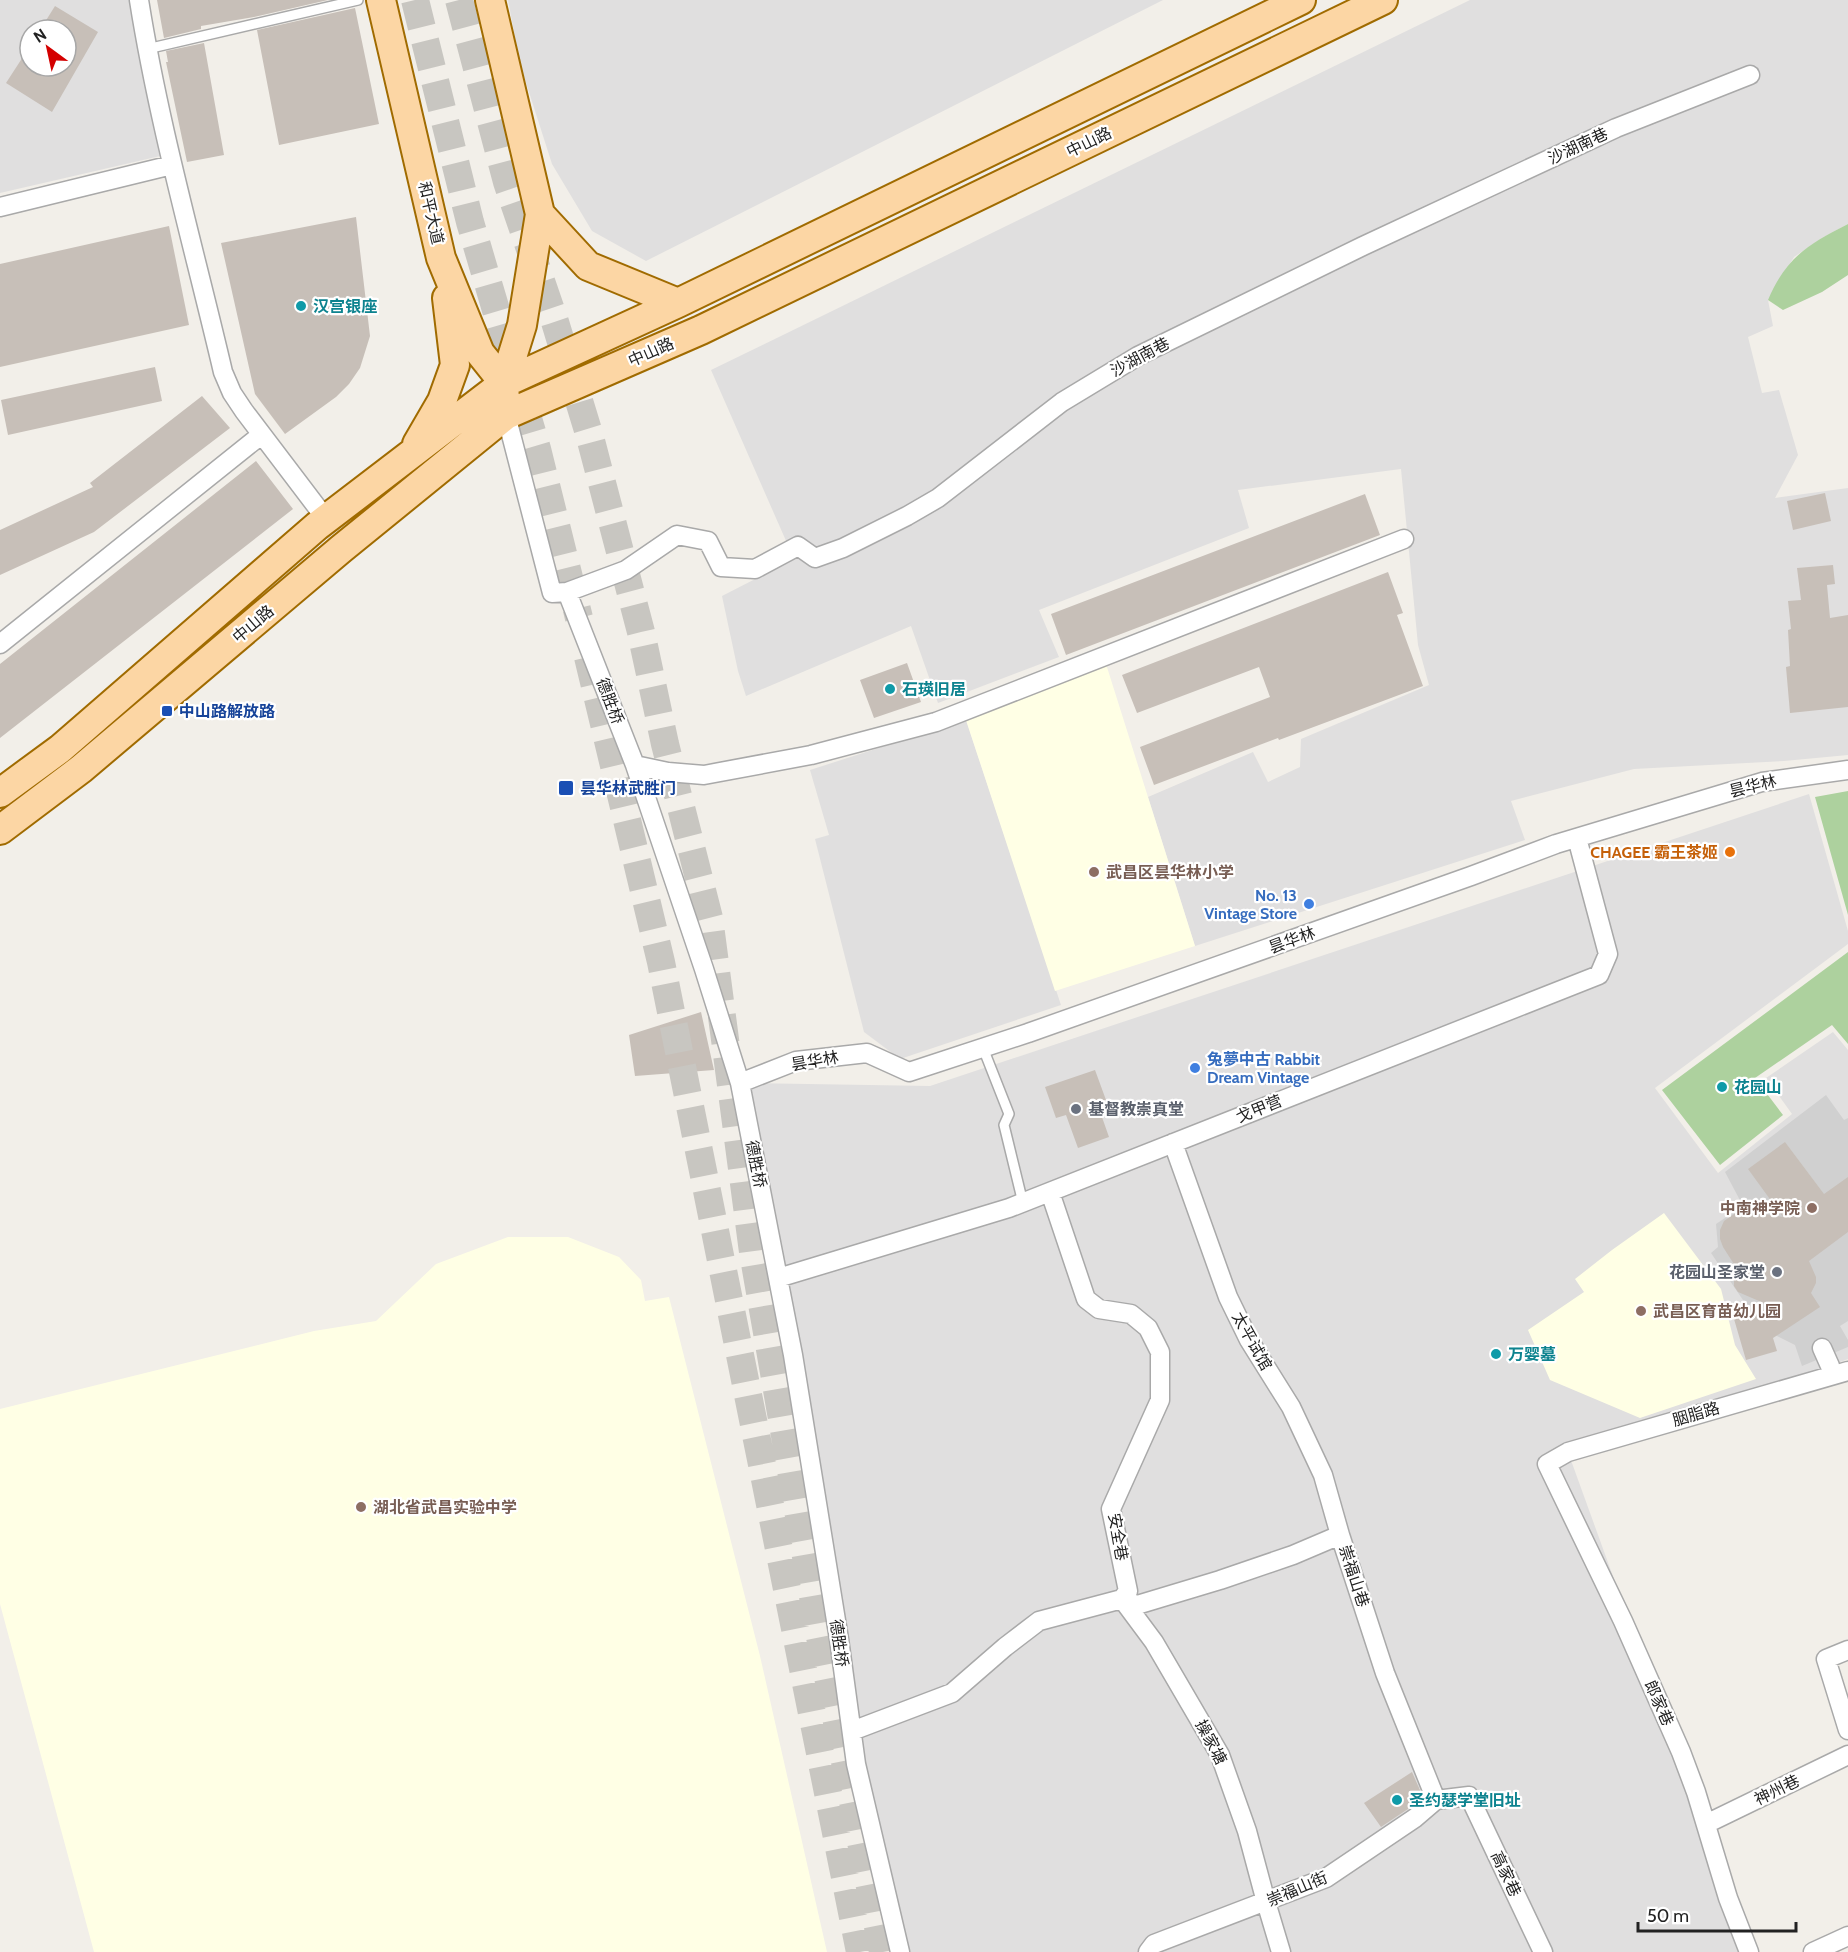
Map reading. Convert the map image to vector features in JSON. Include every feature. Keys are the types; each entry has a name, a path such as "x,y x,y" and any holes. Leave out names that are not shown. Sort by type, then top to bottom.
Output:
{"main road":[{"name":"和平大道","path":"381,0 441,258 480,353 504,383"},
{"path":"490,0 540,214 522,326 504,383 506,415"},
{"name":"中山路","path":"0,793 60,749 326,519 504,383 678,303 1302,0"},
{"name":"中山路","path":"0,830 81,769 341,549 506,415 712,325 1383,0"},
{"path":"540,214 588,266 678,303"},
{"path":"412,453 442,400 455,365 441,258"}],"street":[{"path":"139,0 172,165 223,372 232,393 261,435 326,519"},
{"name":"沙湖南巷","path":"567,592 626,570 677,535 708,541 721,567 755,569 798,546 815,558 843,548 938,498 1062,402 1138,356 1363,246 1616,128 1750,75"},
{"path":"0,207 172,165"},
{"path":"506,415 552,592 567,592"},
{"path":"0,644 261,435"},
{"path":"635,765 668,772 705,775 811,755 936,722 1404,539"},
{"name":"德胜桥","path":"567,592 635,765 740,1083 793,1355 856,1764 900,1952"},
{"name":"昙华林","path":"740,1083 796,1061 867,1053 909,1072 1029,1034 1576,838 1762,782 1848,770"},
{"name":"戈甲营","path":"778,1278 1023,1203 1599,975 1608,954 1576,838"},
{"name":"太平试馆","path":"1173,1143 1228,1297 1249,1340 1291,1407 1323,1475 1340,1535"},
{"name":"安全巷","path":"1050,1192 1086,1299 1099,1309 1131,1314 1148,1328 1160,1352 1160,1400 1111,1509 1128,1591 1122,1599"},
{"path":"1822,1348 1839,1369"},
{"name":"胭脂路","path":"1547,1464 1568,1452 1839,1369"},
{"name":"郎家巷","path":"1547,1464 1618,1611 1677,1741 1696,1792 1728,1898 1749,1952"},
{"name":"崇福山巷","path":"1122,1599 1137,1605 1293,1555 1340,1535 1386,1673 1436,1800"},
{"path":"852,1731 952,1693 1039,1621 1122,1599"},
{"name":"操家塘","path":"1122,1599 1154,1642 1220,1755 1247,1831 1281,1952"},
{"path":"1848,1650 1826,1659 1848,1730"},
{"name":"神州巷","path":"1706,1824 1848,1755"},
{"name":"高家巷","path":"1436,1800 1469,1796 1543,1952"},
{"name":"崇福山街","path":"1148,1952 1154,1944 1326,1878 1415,1818 1436,1800"},
{"path":"1813,1952 1848,1936"}],"lane":[{"path":"147,49 358,0"},
{"path":"983,1048 1009,1114 1004,1125 1023,1203"}],"shaded area":[{"path":"0,0 137,0 169,154 0,193"},
{"path":"508,0 1163,0 646,261 592,231 552,164 520,64"},
{"path":"1470,0 1848,0 1848,224 1794,257 1768,300 1773,326 1748,337 1762,393 1779,390 1798,455 1775,498 1848,488 1848,755 1784,761 1634,769 1511,801 1525,840 1195,946 1148,797 1253,752 1268,782 1300,767 1301,739 1429,685 1418,645 1401,469 1238,490 1249,528 1039,610 1059,657 938,703 911,626 746,696 738,671 722,596 794,559 711,370"},
{"name":"武昌区昙华林小学","path":"1106,664 1195,946 1055,991 966,720"},
{"path":"966,720 1061,1005 900,1059 864,1032 815,839 829,835 810,770"},
{"path":"1809,794 1848,931 1848,944 1655,1088 1718,1173 1792,1114 1766,1078 1833,1032 1848,1050 1848,1359 1568,1452 1749,1952 895,1952 740,1083 930,1086"},
{"path":"1826,1095 1844,1120 1848,1118 1848,1321 1840,1326 1848,1340 1848,1347 1802,1366 1795,1345 1755,1325 1745,1303 1711,1253 1718,1247 1716,1224 1743,1206 1725,1172"},
{"name":"武昌区育苗幼儿园","path":"1664,1213 1721,1289 1735,1345 1756,1379 1640,1418 1550,1380 1528,1330 1584,1292 1575,1279"},
{"name":"湖北省武昌实验中学","path":"508,1237 568,1237 619,1257 641,1280 645,1301 669,1297 760,1656 827,1952 94,1952 0,1604 0,1409 314,1331 376,1321 436,1264"}],"green space":[{"path":"1848,224 1848,275 1822,292 1783,310 1768,300 1783,273 1800,253"},
{"path":"1848,791 1848,915 1815,797"},
{"path":"1848,952 1848,1044 1832,1025 1755,1078 1783,1115 1720,1165 1662,1090"}],"building":[{"path":"157,0 328,0 254,17 201,26 201,29 164,38"},
{"path":"55,6 75,18 48,18"},
{"path":"355,8 379,124 279,145 257,30"},
{"path":"78,20 98,32 78,67"},
{"path":"204,43 224,155 187,162 166,62 168,62 166,51"},
{"path":"18,64 18,78 72,78 52,112 6,83"},
{"name":"汉宫银座","path":"356,217 370,336 360,368 336,397 285,434 255,394 221,243"},
{"path":"169,226 189,325 0,367 0,264"},
{"path":"155,367 162,401 8,435 1,400"},
{"path":"202,396 230,428 94,532 0,575 0,530 93,487 90,483"},
{"path":"256,461 293,509 0,738 0,664"},
{"path":"1825,493 1831,521 1793,530 1787,501"},
{"path":"1365,494 1380,535 1066,655 1051,614"},
{"path":"1833,565 1835,584 1827,585 1830,618 1848,615 1848,707 1790,713 1786,667 1790,666 1788,630 1791,629 1788,601 1801,600 1797,568"},
{"path":"1388,572 1403,613 1397,615 1423,686 1154,785 1140,747 1270,697 1259,667 1137,713 1122,675"},
{"name":"石瑛旧居","path":"907,663 921,702 874,718 860,680"},
{"path":"701,1012 714,1070 635,1076 629,1035"},
{"name":"基督教崇真堂","path":"1095,1070 1106,1100 1097,1103 1109,1137 1078,1148 1066,1115 1056,1118 1045,1087"},
{"path":"1785,1142 1824,1194 1848,1177 1848,1232 1809,1261 1816,1277 1811,1293 1820,1307 1773,1338 1777,1351 1746,1360 1734,1319 1773,1307 1738,1292 1734,1286 1734,1279 1739,1272 1723,1247 1720,1230 1724,1221 1737,1212 1745,1211 1783,1217 1748,1169"},
{"name":"圣约瑟学堂旧址","path":"1412,1772 1423,1797 1381,1827 1364,1803"}],"tunnel":[{"path":"415,0 470,222 537,449 579,618"},
{"path":"459,0 507,182 555,322 590,437 641,632 665,744 709,918 753,1252 820,1637 883,1952"},
{"path":"588,657 661,962 860,1952"}],"place":[{"name":"汉宫银座","path":"301,306"},
{"name":"石瑛旧居","path":"890,689"},
{"name":"中山路解放路","path":"167,711"},
{"name":"昙华林武胜门","path":"566,788"},
{"name":"CHAGEE 霸王茶姬","path":"1730,852"},
{"name":"武昌区昙华林小学","path":"1094,872"},
{"name":"No. 13 Vintage Store","path":"1309,904"},
{"name":"兔夢中古 Rabbit Dream Vintage","path":"1195,1068"},
{"name":"花园山","path":"1722,1087"},
{"name":"基督教崇真堂","path":"1076,1109"},
{"name":"中南神学院","path":"1812,1208"},
{"name":"花园山圣家堂","path":"1777,1272"},
{"name":"武昌区育苗幼儿园","path":"1641,1311"},
{"name":"万婴墓","path":"1496,1354"},
{"name":"湖北省武昌实验中学","path":"361,1507"},
{"name":"圣约瑟学堂旧址","path":"1397,1800"}]}
